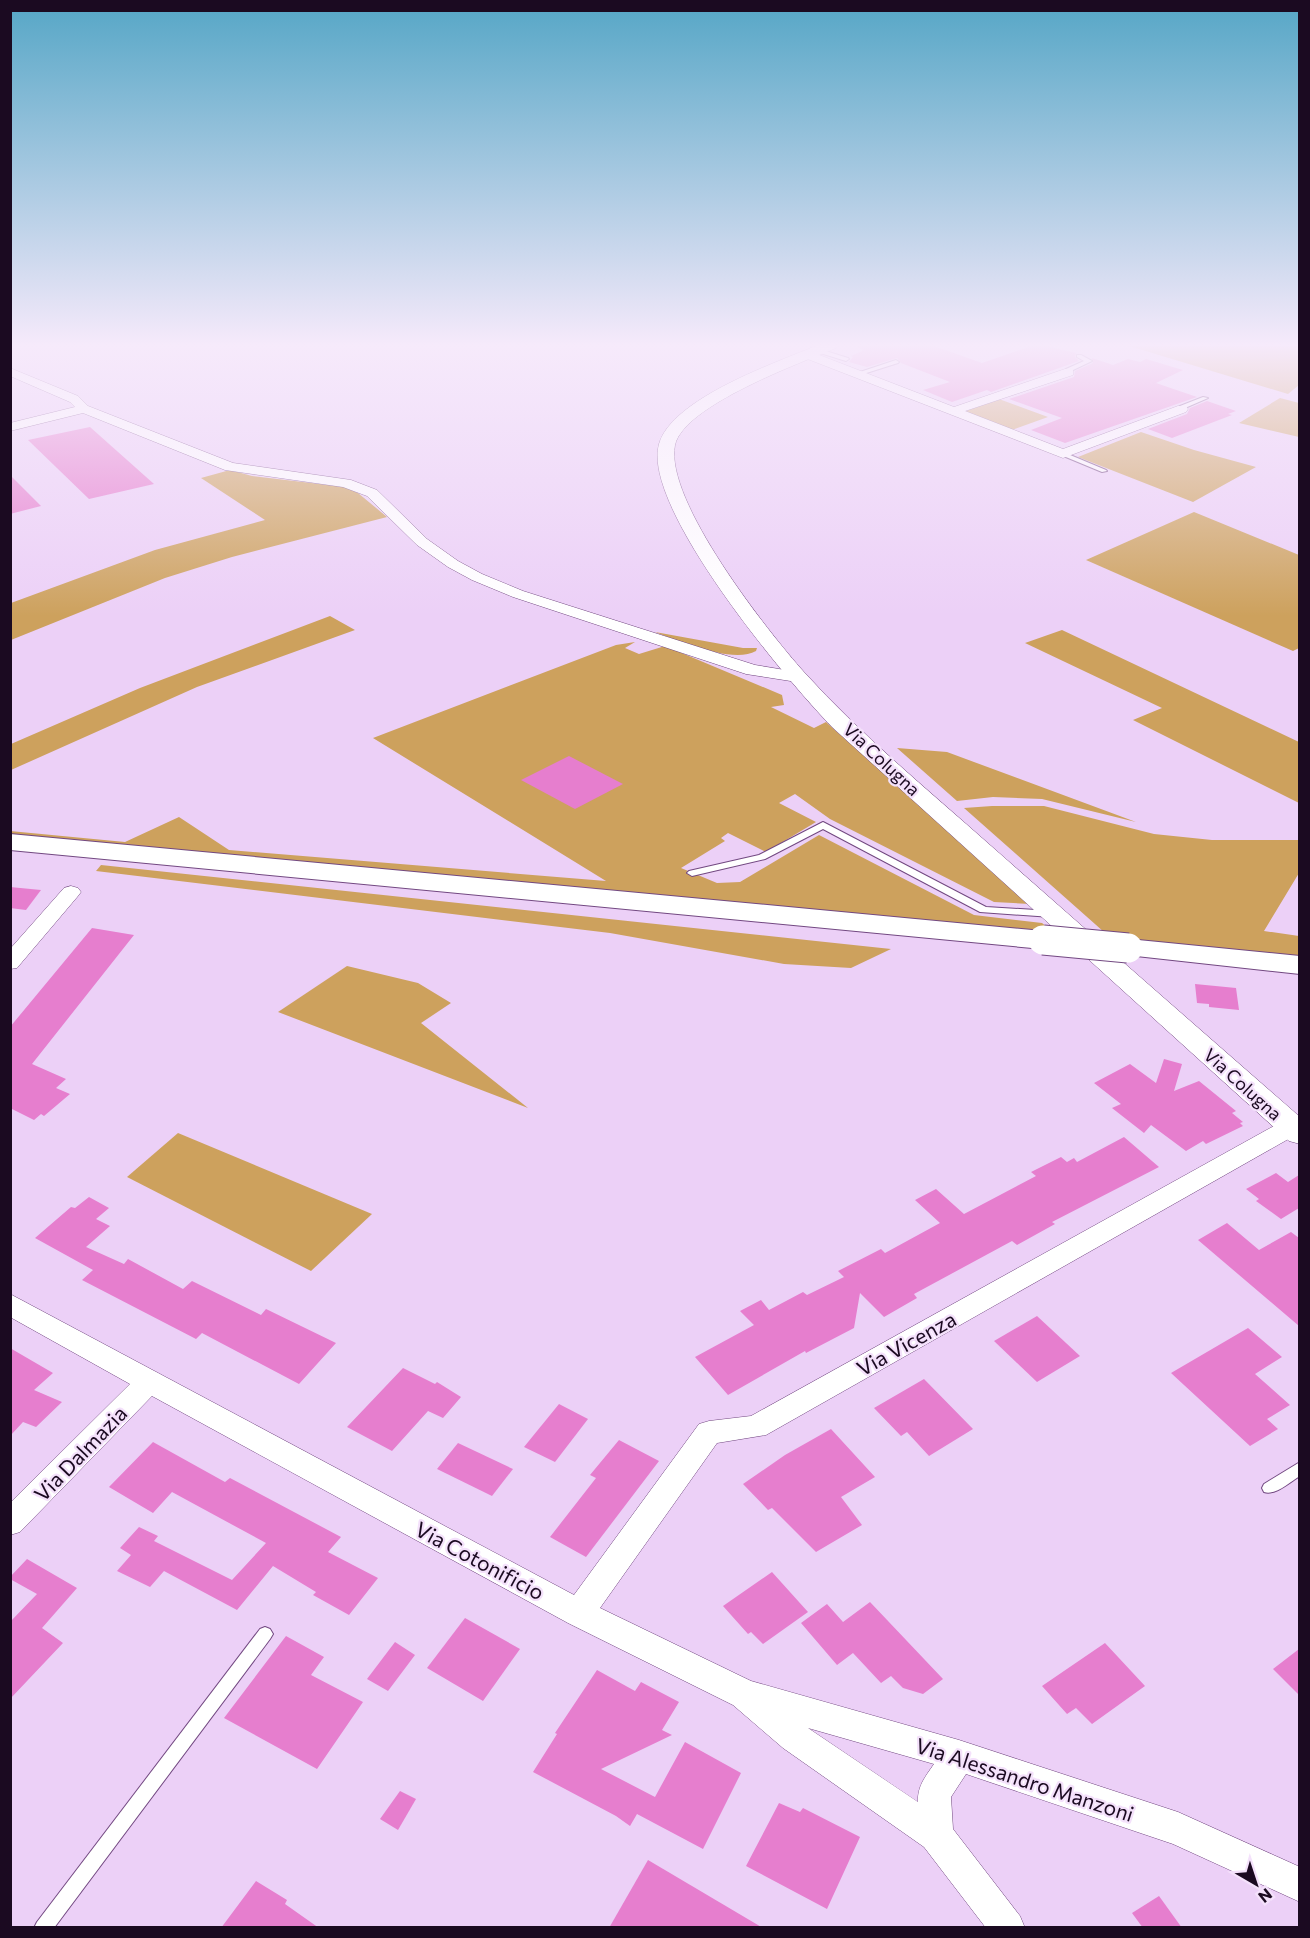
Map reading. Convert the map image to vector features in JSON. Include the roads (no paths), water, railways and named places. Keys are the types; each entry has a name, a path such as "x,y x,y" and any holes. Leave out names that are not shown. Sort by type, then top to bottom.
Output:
{"main road":[{"path":"10,842 1048,927 1128,948 1299,965"}],"street":[{"path":"151,435 230,467 346,483 362,488 380,499 422,542 453,564 477,577 529,598 752,670 797,677"},
{"name":"Via Colugna","path":"672,435 665,458 667,473 679,506 748,618 797,677 904,781 1048,927 1295,1131"},
{"path":"1016,435 1063,454 1112,435"},
{"path":"10,963 71,892"},
{"name":"Via Vicenza","path":"579,1613 709,1432 756,1427 1295,1131"},
{"name":"Via Cotonificio","path":"10,1304 149,1382 579,1613 744,1694 794,1737 936,1835 1008,1928"},
{"name":"Via Dalmazia","path":"10,1523 149,1382"},
{"name":"Via Alessandro Manzoni","path":"744,1694 959,1756 1178,1829 1299,1885"},
{"path":"936,1835 934,1793 959,1756"}],"lane":[{"path":"1063,454 1104,471"},
{"path":"692,873 762,857 823,825 984,910 1048,927"},
{"path":"1269,1488 1299,1468"},
{"path":"43,1928 265,1634"}]}
